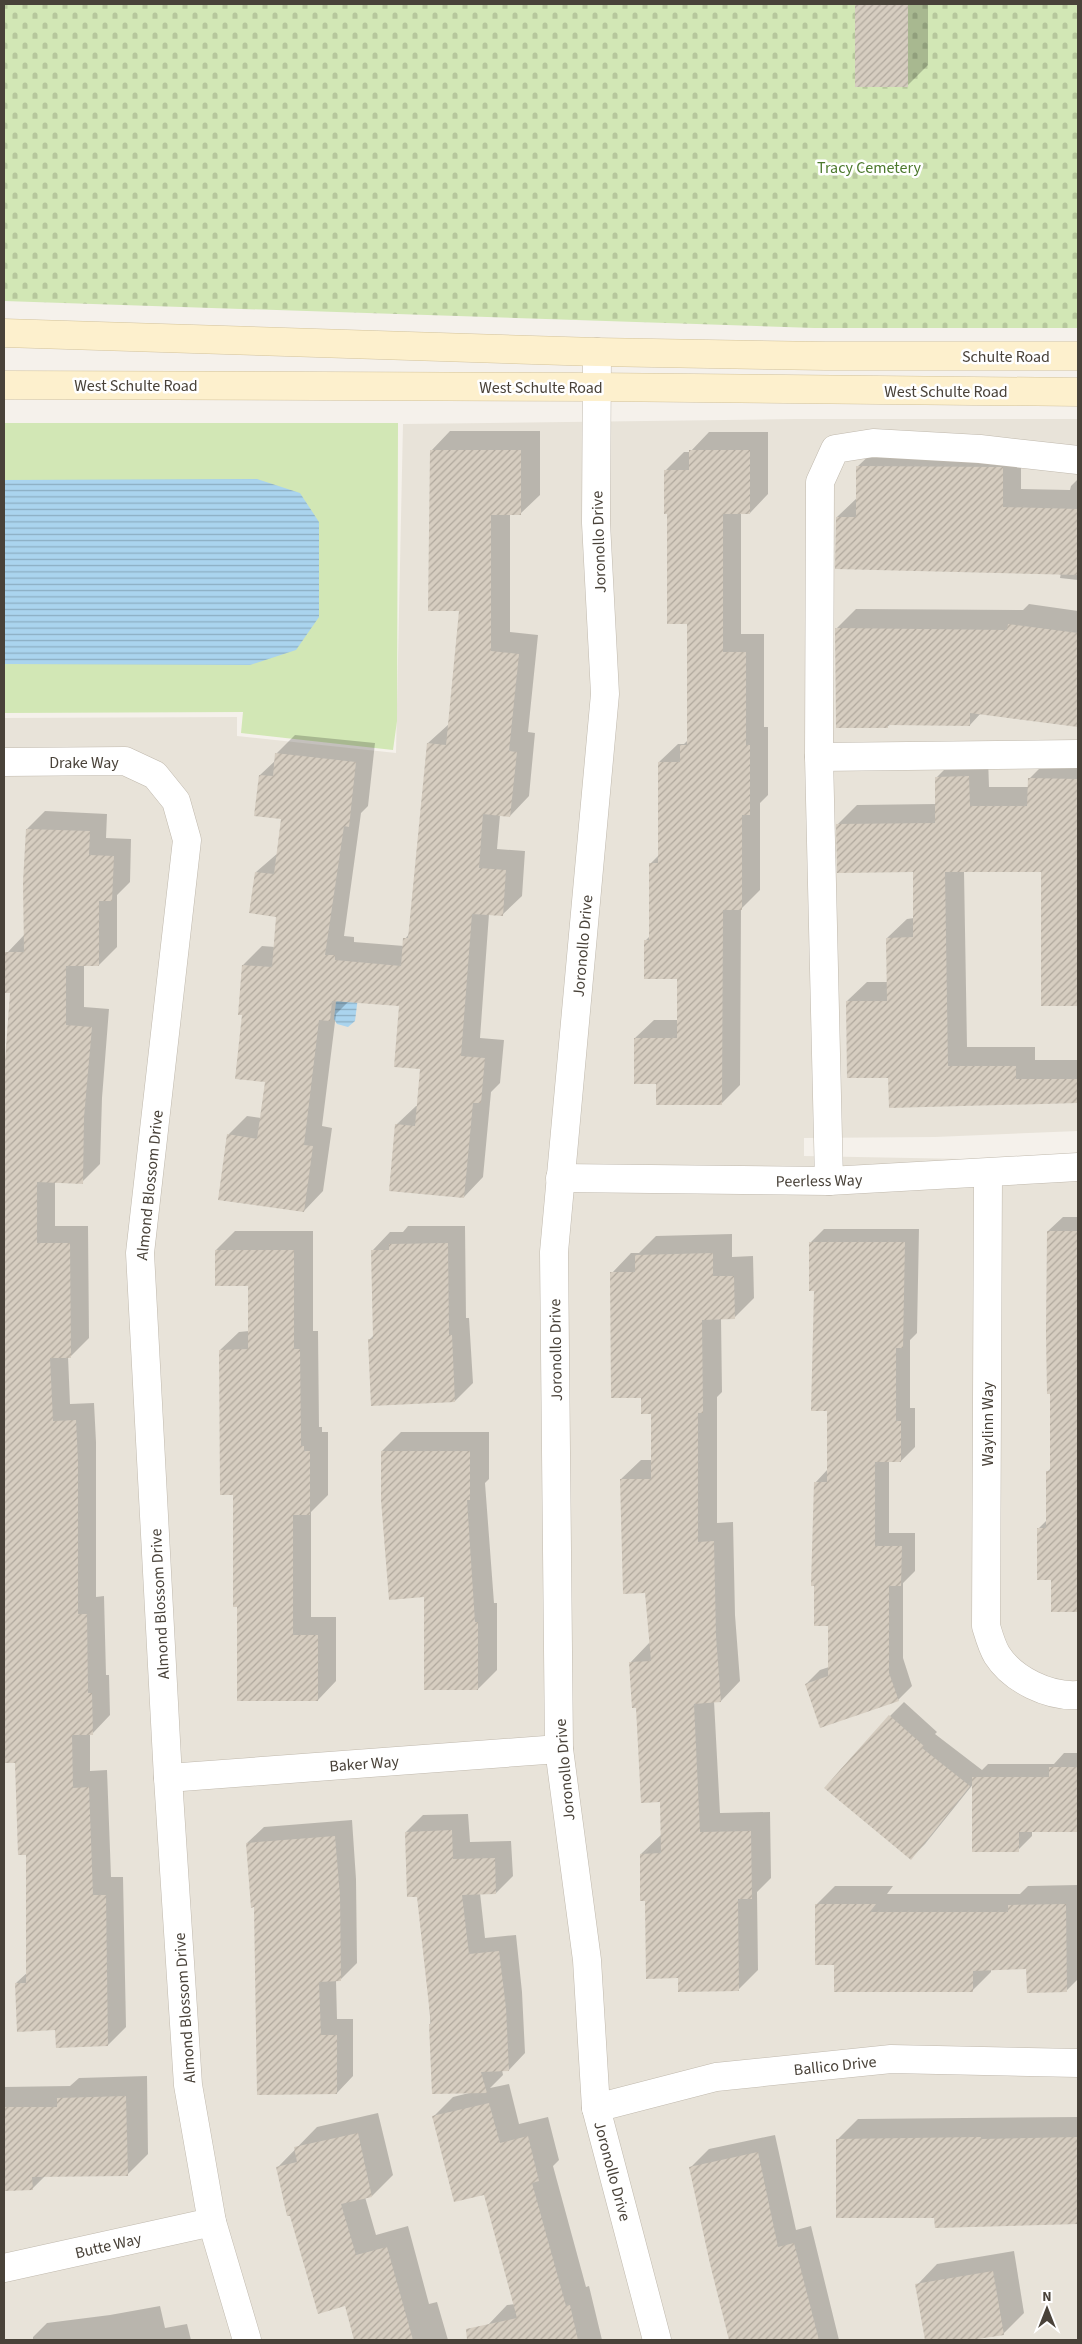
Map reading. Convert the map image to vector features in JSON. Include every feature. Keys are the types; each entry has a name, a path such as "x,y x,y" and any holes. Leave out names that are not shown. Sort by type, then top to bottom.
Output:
{"main road":[{"path":"4,332 597,352"},
{"name":"Schulte Road","path":"597,352 1078,356"},
{"name":"West Schulte Road","path":"4,385 596,387 1078,392"}],"street":[{"name":"Joronollo Drive","path":"597,352 596,523 605,694 554,1252 559,1749 587,1960 596,2108 657,2340"},
{"path":"829,1181 819,756 820,482 835,448 873,443 980,449 1078,460"},
{"path":"819,756 1078,754"},
{"name":"Drake Way","path":"4,762 125,761 155,775 176,801 186,840 184,863"},
{"name":"Almond Blossom Drive","path":"184,863 140,1253 168,1778 188,2085 212,2222 246,2340"},
{"name":"Peerless Way","path":"560,1178 829,1181 988,1174 1078,1167"},
{"name":"Waylinn Way","path":"988,1174 986,1626 996,1653 1007,1669 1038,1688 1078,1695"},
{"name":"Baker Way","path":"168,1778 559,1749"},
{"name":"Ballico Drive","path":"596,2108 716,2077 891,2059 1078,2063"},
{"name":"Butte Way","path":"4,2268 212,2222"}],"shaded area":[{"path":"796,419 1078,419 1078,1131 935,1137 804,1138 804,1156 1078,1161 1078,2340 4,2340 4,718 237,717 237,736 396,753 403,424"}],"green space":[{"name":"Tracy Cemetery","path":"4,4 1078,4 1078,328 814,328 4,301"},
{"path":"4,423 398,423 397,721 393,750 241,733 243,712 4,713"}],"water":[{"path":"257,479 300,493 319,522 319,617 296,650 250,665 4,664 4,480"},
{"path":"360,981 355,1021 348,1027 337,1024 334,1019 336,1002"}],"building":[{"path":"855,4 908,4 908,87 855,87"},
{"path":"430,450 521,450 521,515 491,515 491,651 519,654 509,751 517,752 510,817 483,814 479,868 506,870 503,916 472,914 461,1056 485,1058 481,1103 473,1103 464,1198 389,1191 395,1124 415,1126 420,1069 394,1067 399,1006 332,1001 330,1021 319,1020 304,1145 313,1146 304,1212 218,1200 227,1134 257,1139 265,1082 235,1079 242,1015 238,1015 242,965 272,967 276,917 249,913 255,872 274,874 281,819 254,816 259,775 273,776 275,753 356,762 349,827 344,826 325,955 335,955 335,960 401,966 403,938 408,938 427,743 446,745 459,611 428,611"},
{"path":"689,450 750,450 750,514 723,514 723,652 746,652 746,745 750,745 750,815 742,815 742,910 723,910 722,1105 656,1105 656,1084 634,1084 634,1038 677,1038 677,979 644,979 644,940 649,940 649,863 658,863 658,762 680,762 680,745 687,745 687,624 667,624 667,514 664,514 664,470 689,470"},
{"path":"856,466 1003,467 1003,507 1078,509 1078,575 835,569 836,517 856,517"},
{"path":"1008,624 1078,633 1078,727 970,713 970,726 888,725 888,728 836,728 835,628 1007,630"},
{"path":"969,776 970,806 1027,806 1028,778 1078,779 1078,1006 1041,1006 1041,872 945,872 948,1066 1016,1066 1016,1079 1078,1079 1078,1103 889,1108 888,1078 847,1078 846,1001 887,1001 886,938 913,937 913,872 837,873 836,824 935,823 935,777"},
{"path":"26,829 90,831 89,855 114,856 112,901 99,901 99,966 66,966 66,1025 92,1027 84,1117 83,1184 37,1182 37,1243 70,1243 71,1358 50,1358 53,1421 76,1420 78,1461 78,1614 87,1614 88,1693 92,1693 93,1735 72,1735 73,1788 89,1787 93,1895 106,1895 108,2046 56,2048 55,2030 17,2032 15,1983 26,1983 26,1855 18,1855 15,1763 5,1763 4,1075 10,993 5,993 5,952 24,952 23,882"},
{"path":"1047,1231 1078,1231 1078,1612 1051,1612 1051,1580 1037,1580 1037,1528 1046,1528 1046,1471 1050,1471 1050,1394 1047,1394 1046,1334"},
{"path":"809,1242 905,1242 903,1348 896,1348 896,1421 901,1421 901,1462 875,1462 875,1546 902,1546 901,1586 889,1586 889,1673 899,1701 820,1728 805,1684 828,1676 828,1626 814,1626 814,1586 811,1586 814,1482 827,1482 827,1411 811,1411 814,1291 809,1291"},
{"path":"448,1243 449,1335 452,1335 455,1402 371,1406 368,1339 373,1339 371,1250 389,1250 389,1244"},
{"path":"215,1250 294,1250 294,1349 300,1349 301,1446 304,1446 304,1451 310,1451 310,1515 293,1515 293,1635 318,1635 318,1701 237,1701 237,1607 233,1607 233,1495 220,1495 219,1350 248,1349 248,1286 215,1286"},
{"path":"713,1253 713,1276 734,1276 735,1319 702,1320 703,1413 698,1413 698,1542 714,1541 716,1636 721,1702 694,1704 700,1832 751,1831 752,1899 738,1899 739,1991 678,1992 678,1978 646,1979 645,1901 640,1901 640,1854 661,1853 660,1802 641,1803 636,1708 632,1708 629,1662 651,1661 645,1593 623,1594 620,1479 651,1479 651,1414 641,1414 641,1398 611,1398 610,1272 635,1272 635,1255"},
{"path":"381,1451 470,1451 470,1500 467,1500 475,1622 478,1622 478,1690 424,1690 424,1597 389,1600 381,1500"},
{"path":"889,1715 924,1746 922,1748 970,1786 911,1860 824,1788"},
{"path":"1049,1767 1078,1767 1078,1832 1019,1832 1019,1852 972,1852 972,1777 1049,1777"},
{"path":"452,1830 453,1859 495,1858 496,1894 462,1895 469,1954 499,1951 506,2008 509,2071 481,2072 487,2093 432,2094 429,2024 431,2024 417,1897 407,1897 405,1832"},
{"path":"335,1836 340,1896 341,1981 319,1982 321,2035 337,2035 337,2094 257,2095 254,1907 251,1908 246,1843"},
{"path":"815,1904 876,1904 870,1912 1008,1912 1008,1905 1066,1904 1067,1992 1027,1993 1026,1969 973,1971 973,1992 834,1992 834,1965 815,1965"},
{"path":"126,2096 128,2176 32,2177 33,2190 4,2191 4,2107 57,2107 57,2098"},
{"path":"489,2103 500,2143 528,2136 539,2181 532,2183 566,2306 570,2305 578,2340 467,2340 466,2329 517,2318 484,2195 454,2202 432,2116"},
{"path":"358,2133 372,2197 341,2204 356,2255 387,2247 413,2340 354,2340 345,2306 318,2314 290,2216 287,2216 276,2167 297,2162 294,2147"},
{"path":"981,2137 981,2139 1078,2137 1078,2224 935,2228 934,2218 836,2218 836,2139"},
{"path":"758,2152 778,2247 794,2243 819,2340 729,2340 689,2167"},
{"path":"993,2271 1004,2335 971,2340 925,2340 915,2284"}]}
